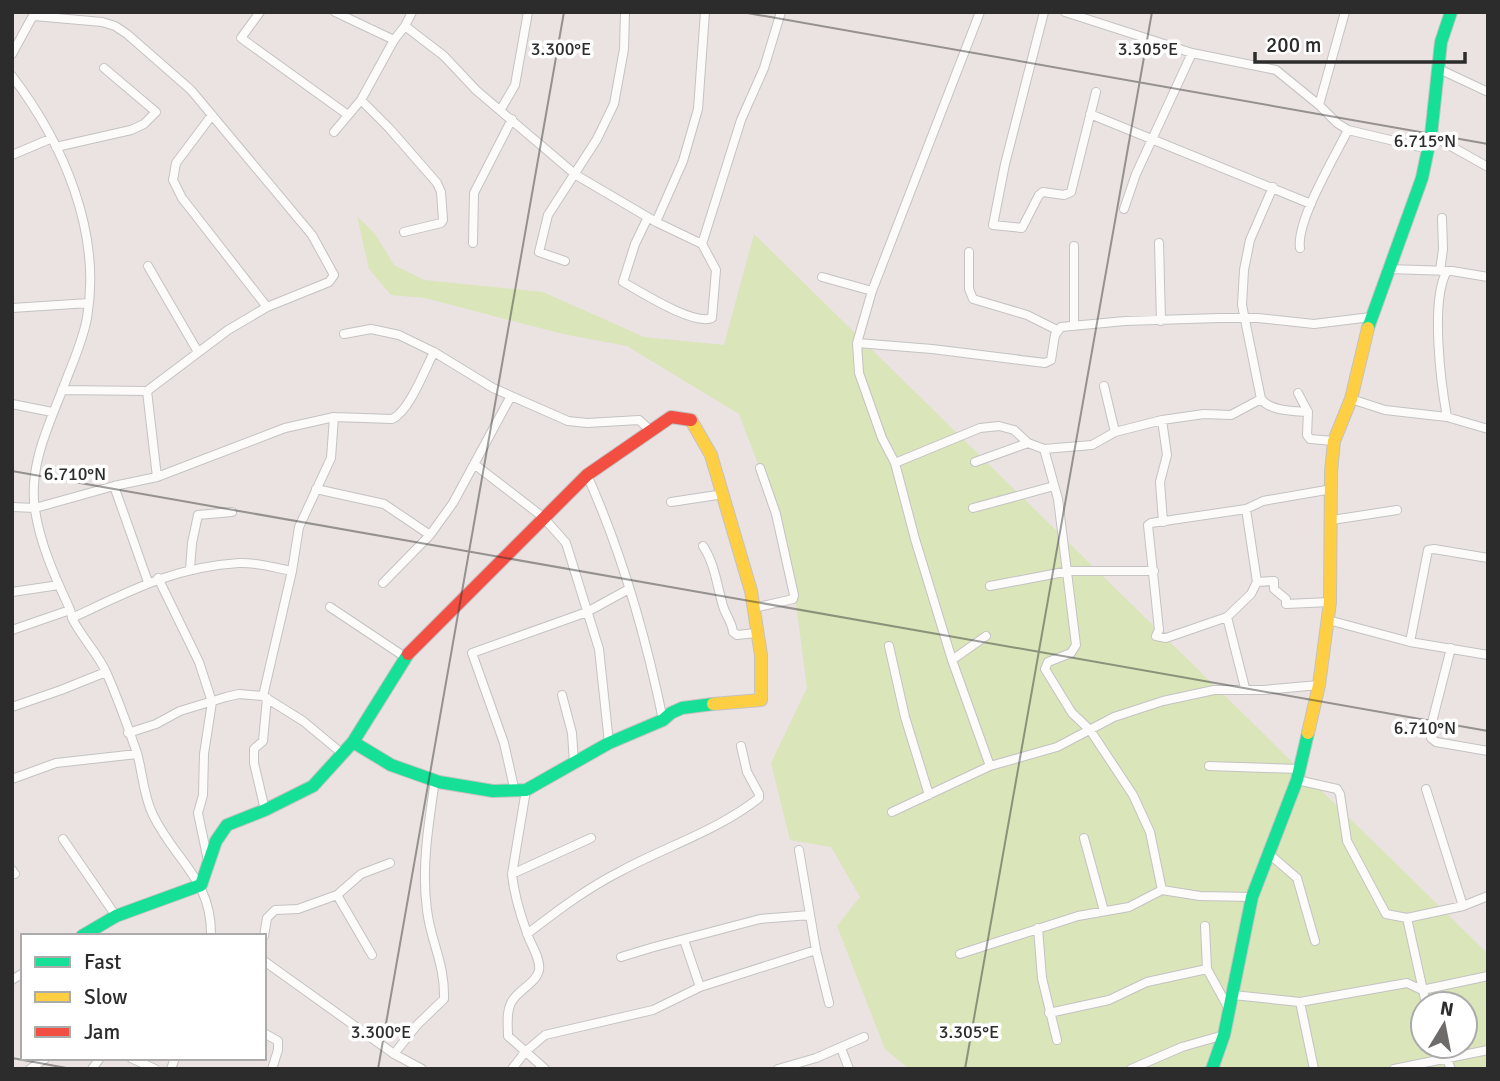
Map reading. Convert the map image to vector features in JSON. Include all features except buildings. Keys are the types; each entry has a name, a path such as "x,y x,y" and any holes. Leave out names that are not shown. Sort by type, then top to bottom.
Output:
{"street":[{"path":"260,12 241,37 348,115"},
{"path":"335,12 394,40"},
{"path":"334,132 361,100 412,12"},
{"path":"501,109 515,85 528,12"},
{"path":"565,261 539,252 548,215 608,121 614,104 624,48 625,12"},
{"path":"656,222 683,161 698,109 702,85 705,12"},
{"path":"702,244 741,120 764,68 781,12"},
{"path":"980,12 872,290 857,343 858,364 865,392 882,438 895,463 952,660 990,766"},
{"path":"1044,12 1005,164 993,225 1022,228 1043,192 1064,195 1071,192 1096,92"},
{"path":"1065,12 1192,54 1276,70 1348,130 1428,149"},
{"path":"1319,105 1345,12"},
{"path":"1212,1069 1224,1035 1252,898 1298,775 1319,685 1330,602 1331,472 1334,441 1351,399 1371,317 1387,269 1422,178 1432,135 1441,42 1451,12"},
{"path":"12,54 35,14 115,26 191,90 312,234 334,275 330,282 267,307 228,330 147,391 62,390"},
{"path":"405,26 444,56 476,90 576,175 648,217 656,222 702,244 716,270 712,318 703,321 658,302 623,282 648,217"},
{"path":"1124,209 1152,137 1192,54"},
{"path":"56,148 131,130 144,124 156,111 104,68"},
{"path":"1439,69 1488,92"},
{"path":"12,76 28,97 75,189 89,256 89,303 81,340 52,412 38,458 35,508 44,544 71,614 106,671 137,754 144,793 153,817 201,886 209,904 212,934"},
{"path":"361,100 437,183 440,192 441,223 404,232"},
{"path":"1090,114 1311,204"},
{"path":"212,115 176,163 173,180 182,198 267,307"},
{"path":"472,243 474,193 512,119"},
{"path":"1300,248 1299,240 1311,204 1348,130"},
{"path":"1432,135 1488,167"},
{"path":"12,155 50,138"},
{"path":"1273,187 1246,252 1242,305 1264,404 1308,412"},
{"path":"1442,218 1443,271 1438,300 1441,385 1447,417"},
{"path":"1159,243 1161,321"},
{"path":"1074,246 1074,326"},
{"path":"968,253 969,289 973,299 1027,315 1058,330 1125,321 1219,318 1314,324 1371,317"},
{"path":"148,267 198,352"},
{"path":"1387,269 1443,271 1488,277"},
{"path":"822,277 872,290"},
{"path":"12,308 89,303"},
{"path":"344,334 361,330 399,335 511,396 568,421 587,423 639,420 650,430"},
{"path":"857,343 1045,363 1051,360 1058,330"},
{"path":"12,507 35,508 157,477 272,432 334,416 392,419 398,416 407,404 434,352"},
{"path":"1104,386 1115,432"},
{"path":"147,391 157,477"},
{"path":"1298,393 1308,412 1307,435 1310,439 1334,441"},
{"path":"383,583 430,535 453,503 511,396"},
{"path":"895,463 980,428 999,426 1014,429 1028,443 1044,449 1092,445 1115,432 1162,420 1204,414 1231,415 1261,399"},
{"path":"1351,399 1385,410 1447,417 1488,429"},
{"path":"12,404 52,412"},
{"path":"265,810 254,763 254,749 263,741 265,697 299,527 331,458 334,416"},
{"path":"201,886 216,841 227,825 313,786 344,755 405,656 543,517 587,475 650,430 671,417 690,418 710,455 724,494 754,608 761,655 761,700 751,703 719,702 676,710 663,720 609,743 520,791 472,788 435,780 393,765 353,742"},
{"path":"1162,420 1167,455 1160,482 1163,522"},
{"path":"975,462 1028,443"},
{"path":"1044,449 1054,486 1069,571 1076,645 1071,653 1048,662 1045,668 1072,713 1090,730 1133,795 1150,832 1162,890"},
{"path":"474,464 543,517 566,543 601,663 609,743"},
{"path":"754,608 793,599 794,595 776,514 760,468"},
{"path":"587,475 598,499 649,650 663,720"},
{"path":"114,486 148,582"},
{"path":"973,508 1054,486"},
{"path":"316,489 391,507 430,535"},
{"path":"1246,509 1257,582 1251,594 1227,617 1166,638 1156,636 1159,630 1148,525 1246,509 1263,501 1332,489"},
{"path":"671,502 724,494"},
{"path":"1332,520 1397,510"},
{"path":"190,569 198,515 233,512"},
{"path":"703,546 710,556 724,610 732,623 733,632 737,635 756,633"},
{"path":"1410,642 1428,550 1488,558"},
{"path":"12,630 71,614 158,578 190,569 239,563 292,571"},
{"path":"990,586 1069,571 1154,571"},
{"path":"158,578 199,662 212,702 204,754 203,795 198,813 208,864"},
{"path":"1257,582 1274,581 1274,589 1286,599 1286,604 1330,602"},
{"path":"12,592 59,585"},
{"path":"545,1069 508,1036 511,1002 534,979 539,972 539,963 527,934 512,874 520,791 472,653 587,612 629,589"},
{"path":"330,607 405,656"},
{"path":"1227,617 1245,688"},
{"path":"1328,620 1410,642 1488,654"},
{"path":"952,660 986,636"},
{"path":"889,646 905,717 929,795"},
{"path":"1451,648 1430,730 1431,738 1436,742 1488,751"},
{"path":"12,707 106,671"},
{"path":"892,812 990,766 1057,747 1114,717 1163,701 1196,692 1319,685"},
{"path":"128,733 156,724 180,710 239,694 265,697 303,721 344,755"},
{"path":"562,695 572,733 574,763"},
{"path":"527,934 574,899 619,871 715,828 759,798 760,794 747,772 741,746"},
{"path":"12,779 56,763 137,754"},
{"path":"1209,766 1298,775 1337,789 1340,794 1344,833 1368,884 1386,914 1407,918 1463,906 1488,896"},
{"path":"394,1054 417,1025 444,999 444,979 427,911 425,878 435,780"},
{"path":"1426,789 1463,906"},
{"path":"62,838 116,916"},
{"path":"512,874 591,838"},
{"path":"1084,838 1104,911"},
{"path":"799,850 816,950 829,1003"},
{"path":"1268,853 1297,878 1315,941"},
{"path":"264,934 267,918 275,911 298,909 337,895 361,874 390,863"},
{"path":"85,934 116,916 201,886"},
{"path":"960,954 1078,916 1129,907 1162,890 1200,896 1252,898"},
{"path":"337,895 372,955"},
{"path":"621,957 760,919 810,915"},
{"path":"1407,918 1422,990"},
{"path":"1205,926 1207,969 1229,1009"},
{"path":"1038,928 1042,978 1057,1041"},
{"path":"684,940 699,988"},
{"path":"512,1069 525,1052 545,1035 653,1010 699,988 816,950"},
{"path":"266,962 394,1054 422,1069"},
{"path":"1049,1013 1109,1000 1146,982 1207,969"},
{"path":"1233,995 1300,1002 1407,983 1422,990 1488,976"},
{"path":"1300,1002 1314,1069"},
{"path":"266,1034 278,1041 272,1069"},
{"path":"1131,1069 1182,1047 1224,1035"},
{"path":"778,1069 791,1067 864,1037"},
{"path":"841,1048 849,1069"},
{"path":"135,1060 155,1069"},
{"path":"1394,1069 1441,1060"}],"green space":[{"path":"357,216 375,234 394,265 424,280 543,292 644,337 724,345 754,234 1488,954 1488,1069 909,1069 885,1049 837,926 860,897 831,847 790,840 771,763 807,688 788,543 739,414 627,346 563,334 425,298 391,295 369,269"}],"traffic: fast":[{"path":"1368,328 1422,178 1431,135 1441,42 1451,12"},
{"path":"85,934 116,916 201,885 216,841 227,825 313,786 353,742 408,654"},
{"path":"353,742 391,765 439,782 493,791 526,790 609,743 663,720 671,713 682,708 713,704"},
{"path":"1212,1069 1224,1035 1252,897 1297,780 1308,733"}],"traffic: slow":[{"path":"1308,733 1319,685 1330,602 1331,472 1334,441 1351,399 1368,328"},
{"path":"691,420 711,455 751,591 761,655 761,700 713,704"}],"traffic: jam":[{"path":"408,654 587,475 671,417 691,420"}]}
